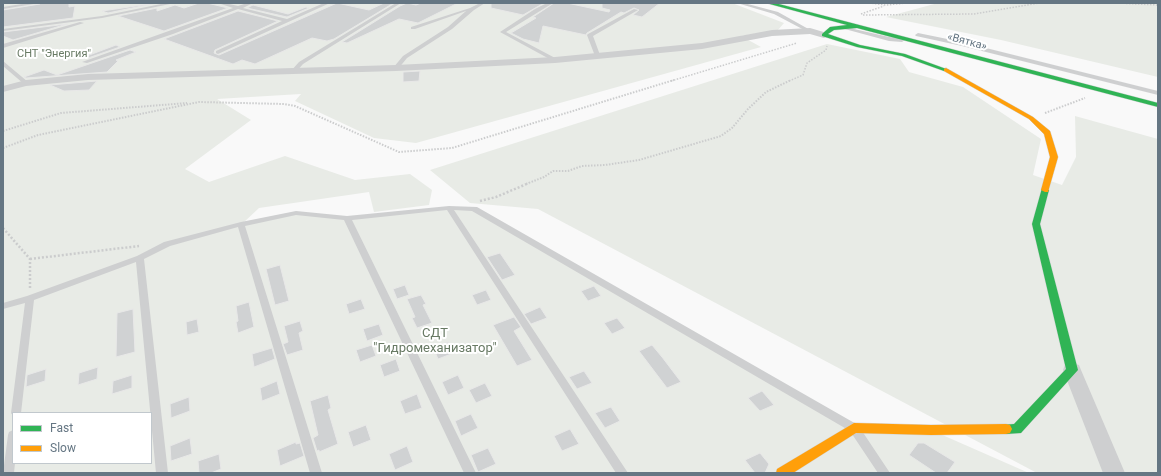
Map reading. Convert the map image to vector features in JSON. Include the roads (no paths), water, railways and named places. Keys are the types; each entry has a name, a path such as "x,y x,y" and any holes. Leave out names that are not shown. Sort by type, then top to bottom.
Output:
{"main road":[{"name":"«Вятка»","path":"769,3 858,26 915,38 1158,97"},
{"name":"«Вятка»","path":"793,3 1158,105"},
{"path":"828,31 843,26 858,26"},
{"path":"782,473 854,428 931,430 1017,429 1072,370 1036,224 1054,157 1047,133 1031,118 944,70 921,60 859,46 828,31"}],"street":[{"path":"3,89 26,83 88,77 396,68 555,60 702,46 772,33 828,31 831,24 818,16"},
{"path":"1072,370 1114,473"}],"lane":[{"path":"3,8 38,3"},
{"path":"3,30 102,17 173,3"},
{"path":"220,3 287,21"},
{"path":"85,62 171,33 251,3"},
{"path":"218,52 328,3"},
{"path":"294,71 301,63 399,3"},
{"path":"413,28 472,9 483,3"},
{"path":"552,3 537,10 502,32 555,60"},
{"path":"739,3 776,13 810,31"},
{"path":"396,68 405,57 450,28 472,9"},
{"path":"598,55 590,35 636,10"},
{"path":"3,46 102,17"},
{"path":"843,26 889,39 915,38 962,44 1158,93"},
{"path":"3,63 26,83"},
{"path":"449,208 622,473"},
{"path":"3,306 30,298 140,258 167,244 241,224 296,213 347,218 449,208 474,209 854,428 884,473"},
{"path":"347,218 470,473"},
{"path":"241,224 316,473"},
{"path":"140,258 162,473"},
{"path":"16,412 30,298"},
{"path":"8,473 12,443"}],"park label":[{"name":"СНТ \"Энергия\"","path":"54,54"},
{"name":"СДТ \"Гидромеханизатор\"","path":"435,342"}]}
